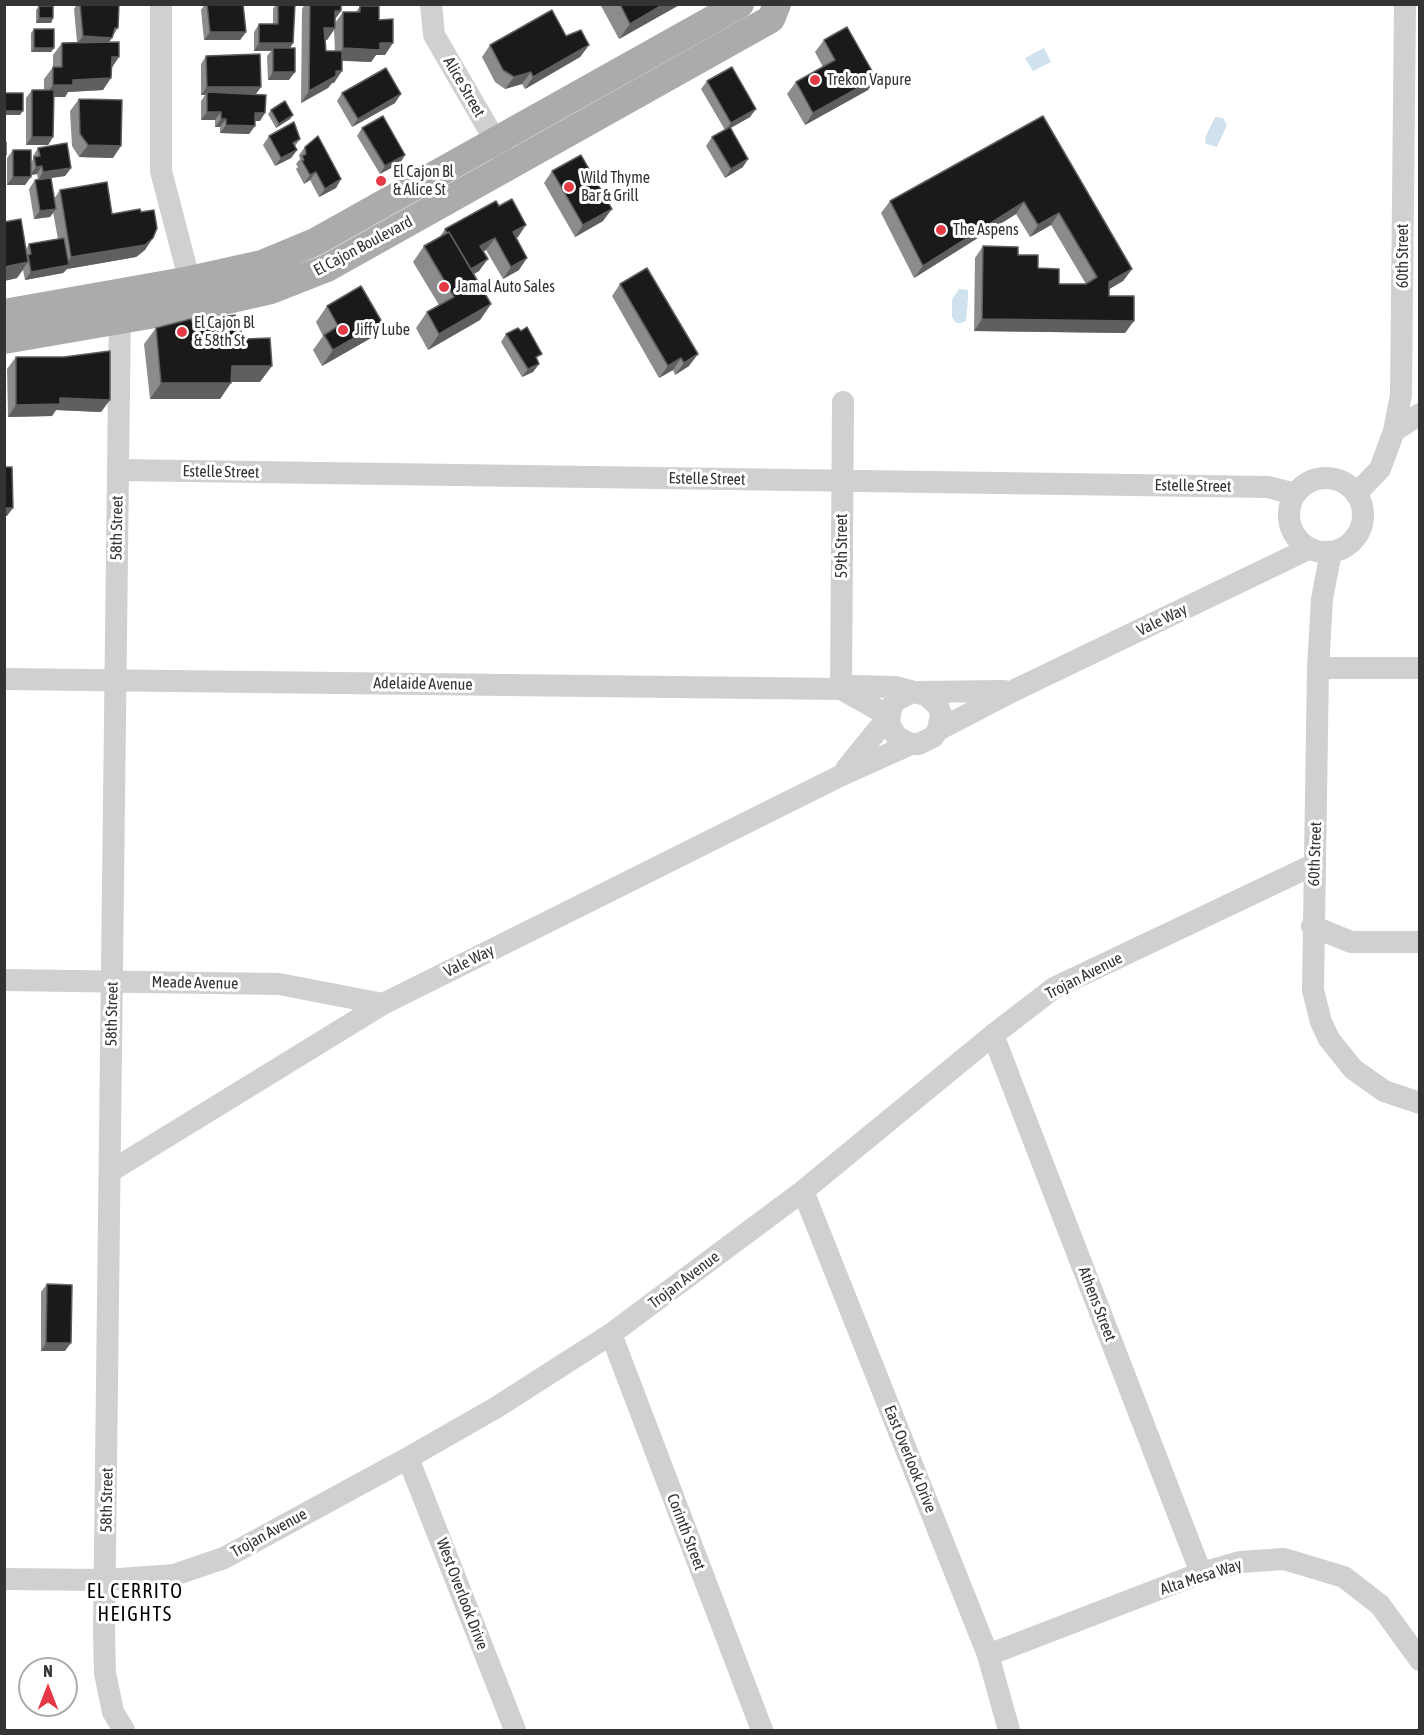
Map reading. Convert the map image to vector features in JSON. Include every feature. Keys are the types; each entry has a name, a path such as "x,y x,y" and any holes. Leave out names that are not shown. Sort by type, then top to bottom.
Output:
{"main road":[{"name":"El Cajon Boulevard","path":"503,154 740,4"},
{"name":"El Cajon Boulevard","path":"4,340 120,307 193,294 315,242 503,154 771,19 777,4"},
{"name":"El Cajon Boulevard","path":"4,313 120,307"}],"street":[{"path":"161,4 162,171 193,294"},
{"name":"Alice Street","path":"431,4 434,35 503,154"},
{"name":"60th Street","path":"1356,494 1380,470 1394,431 1401,395 1411,169 1405,4"},
{"name":"58th Street","path":"120,307 105,1673 113,1712 124,1731"},
{"name":"59th Street","path":"841,689 843,402"},
{"path":"1394,431 1419,414"},
{"name":"Estelle Street","path":"118,471 1268,487 1295,494"},
{"path":"1325,478 1342,482 1356,494 1363,511 1360,530 1349,545 1331,552 1308,549 1293,534 1288,514 1295,494 1308,482 1325,478"},
{"name":"Vale Way","path":"111,1171 383,1004 842,775 911,744 926,741 938,730 1015,690 1308,549"},
{"name":"60th Street","path":"1331,552 1322,599 1318,668 1312,926 1313,990 1321,1022 1340,1055 1367,1081 1384,1091 1419,1102"},
{"path":"1318,668 1419,668"},
{"name":"Adelaide Avenue","path":"4,679 841,689 852,686 895,687 914,692"},
{"name":"Adelaide Avenue","path":"841,689 889,716"},
{"name":"Vale Way","path":"842,775 889,716 895,701 914,692 989,693 1015,690"},
{"path":"914,692 926,695 938,706 940,722 938,730"},
{"path":"889,716 890,724 897,737 911,744"},
{"name":"Trojan Avenue","path":"4,1579 106,1580 174,1575 224,1558 408,1458 497,1407 611,1334 803,1191 993,1035 1054,988 1315,864"},
{"path":"1312,926 1351,942 1419,942"},
{"name":"Meade Avenue","path":"4,980 279,984 383,1004"},
{"name":"Athens Street","path":"993,1035 1202,1573"},
{"name":"East Overlook Drive","path":"803,1191 988,1655 1009,1731"},
{"name":"Corinth Street","path":"611,1334 762,1731"},
{"name":"West Overlook Drive","path":"408,1458 515,1731"},
{"name":"Alta Mesa Way","path":"988,1655 1202,1573 1240,1562 1284,1559 1344,1577 1380,1605 1419,1660"}],"water":[{"path":"1044,48 1051,62 1033,71 1025,58"},
{"path":"1215,117 1223,118 1227,125 1217,147 1206,144 1205,138"},
{"path":"959,289 968,290 966,321 956,323 952,317 952,300"}],"building":[{"path":"80,4 119,4 118,28 115,28 112,38 83,36"},
{"path":"207,4 243,4 246,32 210,32"},
{"path":"278,4 295,4 293,43 259,43 259,24 278,24"},
{"path":"310,4 341,4 341,11 335,11 335,28 324,28 326,51 342,51 342,71 336,71 336,76 309,91"},
{"path":"620,4 664,4 630,24"},
{"path":"39,6 53,6 53,18 39,18"},
{"path":"360,6 379,6 379,20 393,19 393,43 380,43 380,50 343,48 343,12 360,12"},
{"path":"552,10 566,36 581,30 589,45 533,77 531,72 514,77 503,70 490,45"},
{"path":"847,27 876,78 813,113 796,82 835,60 824,40"},
{"path":"34,29 54,29 54,48 34,48"},
{"path":"119,42 119,57 112,57 111,78 73,80 73,85 53,85 53,67 62,67 62,43"},
{"path":"273,48 295,48 295,72 273,72"},
{"path":"260,54 261,87 207,87 206,56"},
{"path":"732,67 756,109 731,123 707,81"},
{"path":"386,68 401,94 358,119 342,93"},
{"path":"32,90 54,90 53,137 32,137"},
{"path":"207,92 266,95 265,113 255,113 255,126 226,125 226,119 221,119 221,112 207,112"},
{"path":"4,93 23,93 23,111 4,111"},
{"path":"79,99 122,100 121,146 88,145 80,134"},
{"path":"285,101 293,115 279,124 271,110"},
{"path":"383,116 405,155 385,166 362,128"},
{"name":"The Aspens","path":"1043,116 1132,269 1109,282 1109,296 1134,296 1134,321 982,319 983,246 1018,247 1018,255 1038,255 1038,268 1059,269 1059,284 1086,284 1097,277 1059,213 1038,225 1024,202 923,266 890,201"},
{"path":"294,122 300,139 293,143 297,150 281,158 269,136"},
{"path":"730,127 748,159 731,169 712,137"},
{"path":"318,136 341,179 325,189 316,172 310,175 302,161 304,160 302,156 306,154 305,147"},
{"path":"4,142 6,142 6,155 4,155"},
{"path":"67,143 71,168 43,172 42,166 36,167 34,157 40,156 38,148"},
{"path":"13,150 31,150 31,177 13,177"},
{"path":"581,155 612,209 583,225 552,171"},
{"path":"51,178 56,209 40,211 35,180"},
{"path":"107,182 112,214 140,209 141,212 154,210 157,228 153,238 145,245 71,257 60,190"},
{"path":"512,199 526,225 513,232 527,258 511,267 495,238 480,246 488,259 471,269 445,229 496,201 499,206"},
{"path":"21,219 28,262 4,267 4,222"},
{"path":"449,232 491,304 439,334 427,312 454,297 424,246"},
{"path":"64,238 69,265 31,272 29,244"},
{"path":"647,268 698,354 684,363 681,358 668,366 620,284"},
{"path":"361,286 382,322 333,350 324,335 338,326 327,306"},
{"path":"235,315 244,339 270,338 272,366 232,366 231,383 161,383 156,328 191,319 193,324 218,322 222,317"},
{"path":"527,327 542,354 536,357 539,364 528,369 506,334 518,328 521,331"},
{"path":"110,351 110,400 60,398 60,404 16,405 16,357 64,357"},
{"path":"4,467 12,467 13,508 4,508"},
{"path":"47,1284 72,1285 71,1343 46,1343"}],"place":[{"name":"Trekon Vapure","path":"815,80"},
{"name":"El Cajon Bl & Alice St","path":"381,181"},
{"name":"Wild Thyme Bar & Grill","path":"569,187"},
{"name":"The Aspens","path":"941,230"},
{"name":"Jamal Auto Sales","path":"444,287"},
{"name":"Jiffy Lube","path":"343,330"},
{"name":"El Cajon Bl & 58th St","path":"182,332"}],"district":[{"name":"EL CERRITO HEIGHTS","path":"135,1604"}]}
